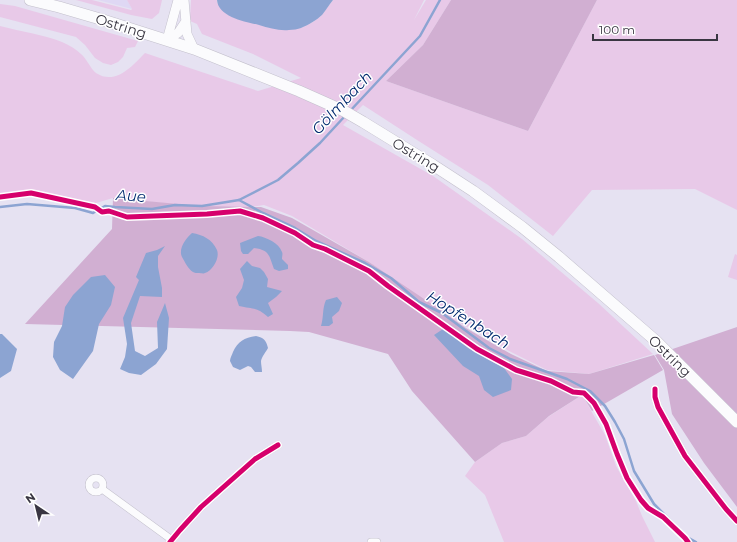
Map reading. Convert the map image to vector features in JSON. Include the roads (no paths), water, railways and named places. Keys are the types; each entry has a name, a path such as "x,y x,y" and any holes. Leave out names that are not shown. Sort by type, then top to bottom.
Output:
{"main road":[{"name":"Ostring","path":"30,0 73,11 194,49 299,91 344,111 363,122 473,191 522,227 656,341 737,422"}],"street":[{"path":"167,40 178,0"},
{"path":"184,0 187,34 194,49"},
{"path":"167,40 178,33 186,21"},
{"path":"655,389 655,397 658,407 685,456 737,521"},
{"path":"102,489 171,541 205,504 256,459 278,445"},
{"path":"371,542 377,542"}],"water":[{"path":"217,0 333,0 322,15 315,21 294,30 278,30 227,15 222,11"},
{"path":"192,233 207,238 213,243 218,253 217,260 211,269 205,273 196,273 191,271 181,254 185,241"},
{"path":"258,236 268,239 278,246 282,253 282,259 288,265 288,269 279,271 274,269 270,257 263,250 254,248 248,254 243,254 240,243"},
{"path":"165,246 158,256 162,297 140,296 131,323 135,351 145,356 158,348 157,322 165,303 169,318 167,349 156,364 141,375 129,373 120,369 125,357 127,344 123,318 139,280 136,277 146,253"},
{"path":"247,261 252,266 260,268 264,272 268,279 267,287 282,291 268,303 273,314 268,317 257,310 239,306 236,297 242,288 244,280 240,269"},
{"path":"105,275 115,287 111,305 99,324 93,351 73,379 60,370 53,357 54,342 62,326 65,307 73,295 91,277"},
{"path":"337,297 342,303 339,311 332,317 333,323 329,326 321,326 326,300"},
{"path":"443,329 468,348 504,368 512,379 511,390 493,397 484,390 479,376 463,366 434,335"},
{"path":"0,334 2,334 17,349 11,371 0,378"},
{"path":"256,336 264,340 268,348 261,361 262,372 255,372 248,366 240,370 233,367 230,360 237,345 245,339"}],"waterway":[{"name":"Gölmbach","path":"350,111 420,36 440,0"},
{"name":"Aue","path":"0,207 27,204 75,208 93,213 105,206 152,209 175,205 202,206 239,200 278,180 320,143 345,116"},
{"name":"Hopfenbach","path":"239,200 295,228 316,241 365,263 391,278 419,302 442,313 489,348 510,359 567,379 590,391 605,406 615,422 624,439 634,471 654,504 687,537 696,542"}]}
